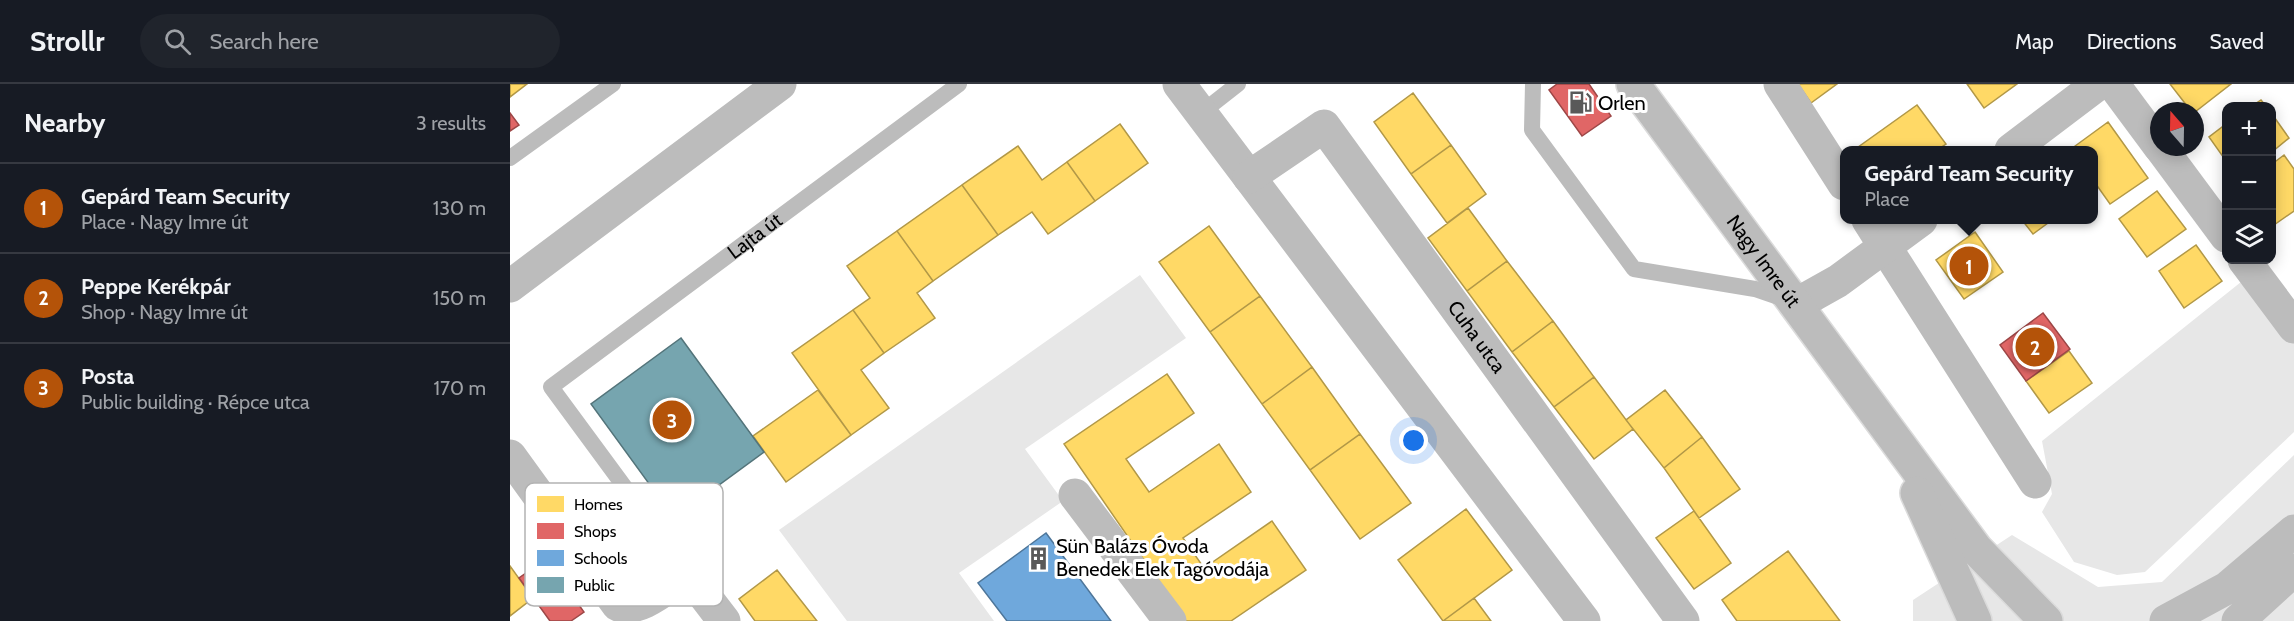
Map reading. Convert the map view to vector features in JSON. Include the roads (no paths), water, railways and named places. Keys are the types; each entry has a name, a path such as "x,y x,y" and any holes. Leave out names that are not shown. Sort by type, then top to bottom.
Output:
{"street":[{"path":"510,286 780,84"},
{"path":"1179,84 1584,621"},
{"name":"Nagy Imre út","path":"1633,84 1797,304 1893,440 1977,549 2046,621"},
{"path":"1780,84 1840,176"},
{"path":"2016,146 2098,84"},
{"path":"2113,84 2150,134"},
{"name":"Cuha utca","path":"1249,177 1324,126 1683,621"},
{"path":"2166,156 2222,231"},
{"path":"1871,224 2035,482"},
{"path":"1797,304 1838,281 1915,224"},
{"path":"2247,264 2294,327"},
{"name":"Nagy Imre út","path":"1893,440 1975,621"},
{"path":"510,456 529,483"},
{"path":"1075,495 1170,621"},
{"path":"2166,621 2227,588 2294,531"},
{"path":"2238,621 2294,570"},
{"path":"618,606 646,613"},
{"path":"713,606 724,621"}],"lane":[{"path":"510,159 613,84"},
{"name":"Lajta út","path":"622,483 551,387 959,84"},
{"path":"1201,113 1238,84"},
{"path":"1533,84 1532,130 1634,269 1755,289 1797,304"}],"place":[{"name":"Orlen","path":"1580,103"},
{"name":"Gepárd Team Security","path":"1969,266"},
{"name":"Peppe Kerékpár","path":"2035,347"},
{"name":"Posta","path":"672,420"},
{"name":"Sün Balázs Óvoda Benedek Elek Tagóvodája","path":"1038,558"}]}
